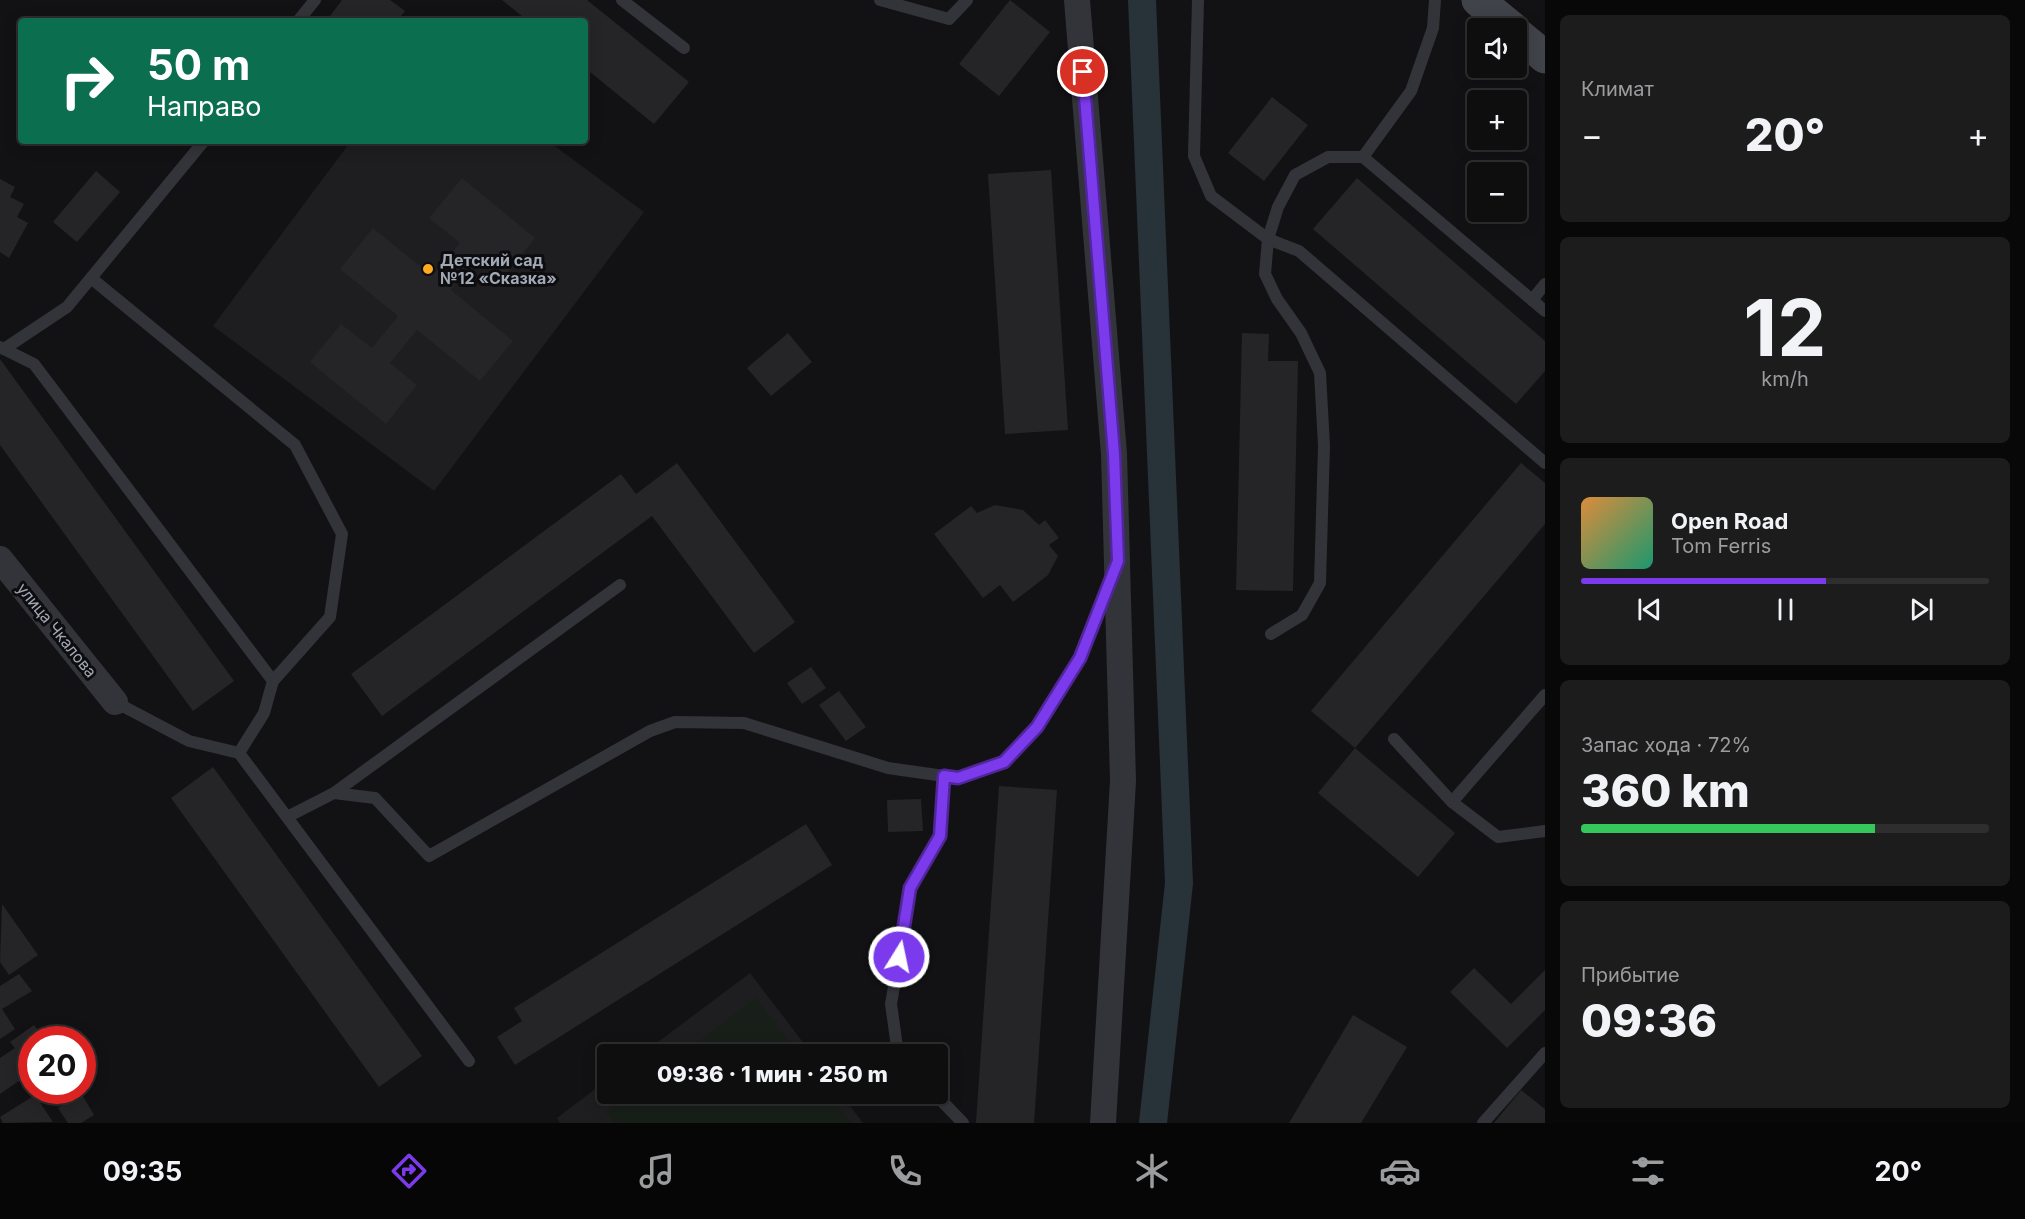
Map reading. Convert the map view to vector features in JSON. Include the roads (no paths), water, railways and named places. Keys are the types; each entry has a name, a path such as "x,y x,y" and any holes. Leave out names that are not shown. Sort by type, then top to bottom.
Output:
{"main road":[{"path":"1478,0 1500,18"},
{"path":"1527,42 1545,57"}],"street":[{"path":"1077,0 1114,454 1118,561 1123,781 1103,1123"},
{"name":"улица Чкалова","path":"0,559 115,702"}],"lane":[{"path":"300,18 315,0"},
{"path":"622,0 684,48"},
{"path":"880,0 949,19 967,0"},
{"path":"1198,0 1194,156 1211,196 1268,239 1299,251 1545,463"},
{"path":"1363,157 1411,91 1433,28 1436,0"},
{"path":"2,348 67,307 202,144"},
{"path":"1271,634 1302,615 1320,583 1324,446 1320,373 1301,333 1277,299 1265,274 1268,239 1278,207 1295,175 1328,157 1363,157 1545,311"},
{"path":"91,278 295,445 342,534 330,617 273,681 264,713 239,753"},
{"path":"1532,300 1545,284"},
{"path":"2,348 34,364 273,681"},
{"path":"334,793 375,798 429,856 650,730 675,722 744,723 888,768 958,778 1004,762 1037,727 1080,658 1118,561"},
{"path":"287,817 334,793 620,585"},
{"path":"1452,802 1545,695"},
{"path":"115,702 189,741 239,753 469,1061"},
{"path":"1394,739 1452,802 1498,837 1545,831"},
{"path":"897,1044 891,1004 910,888 940,836 944,776"},
{"path":"1483,1123 1545,1053"},
{"path":"945,1104 963,1123"}],"waterway":[{"path":"1142,0 1179,883 1153,1123"}],"place":[{"name":"Детский сад №12 «Сказка»","path":"428,269"}]}
